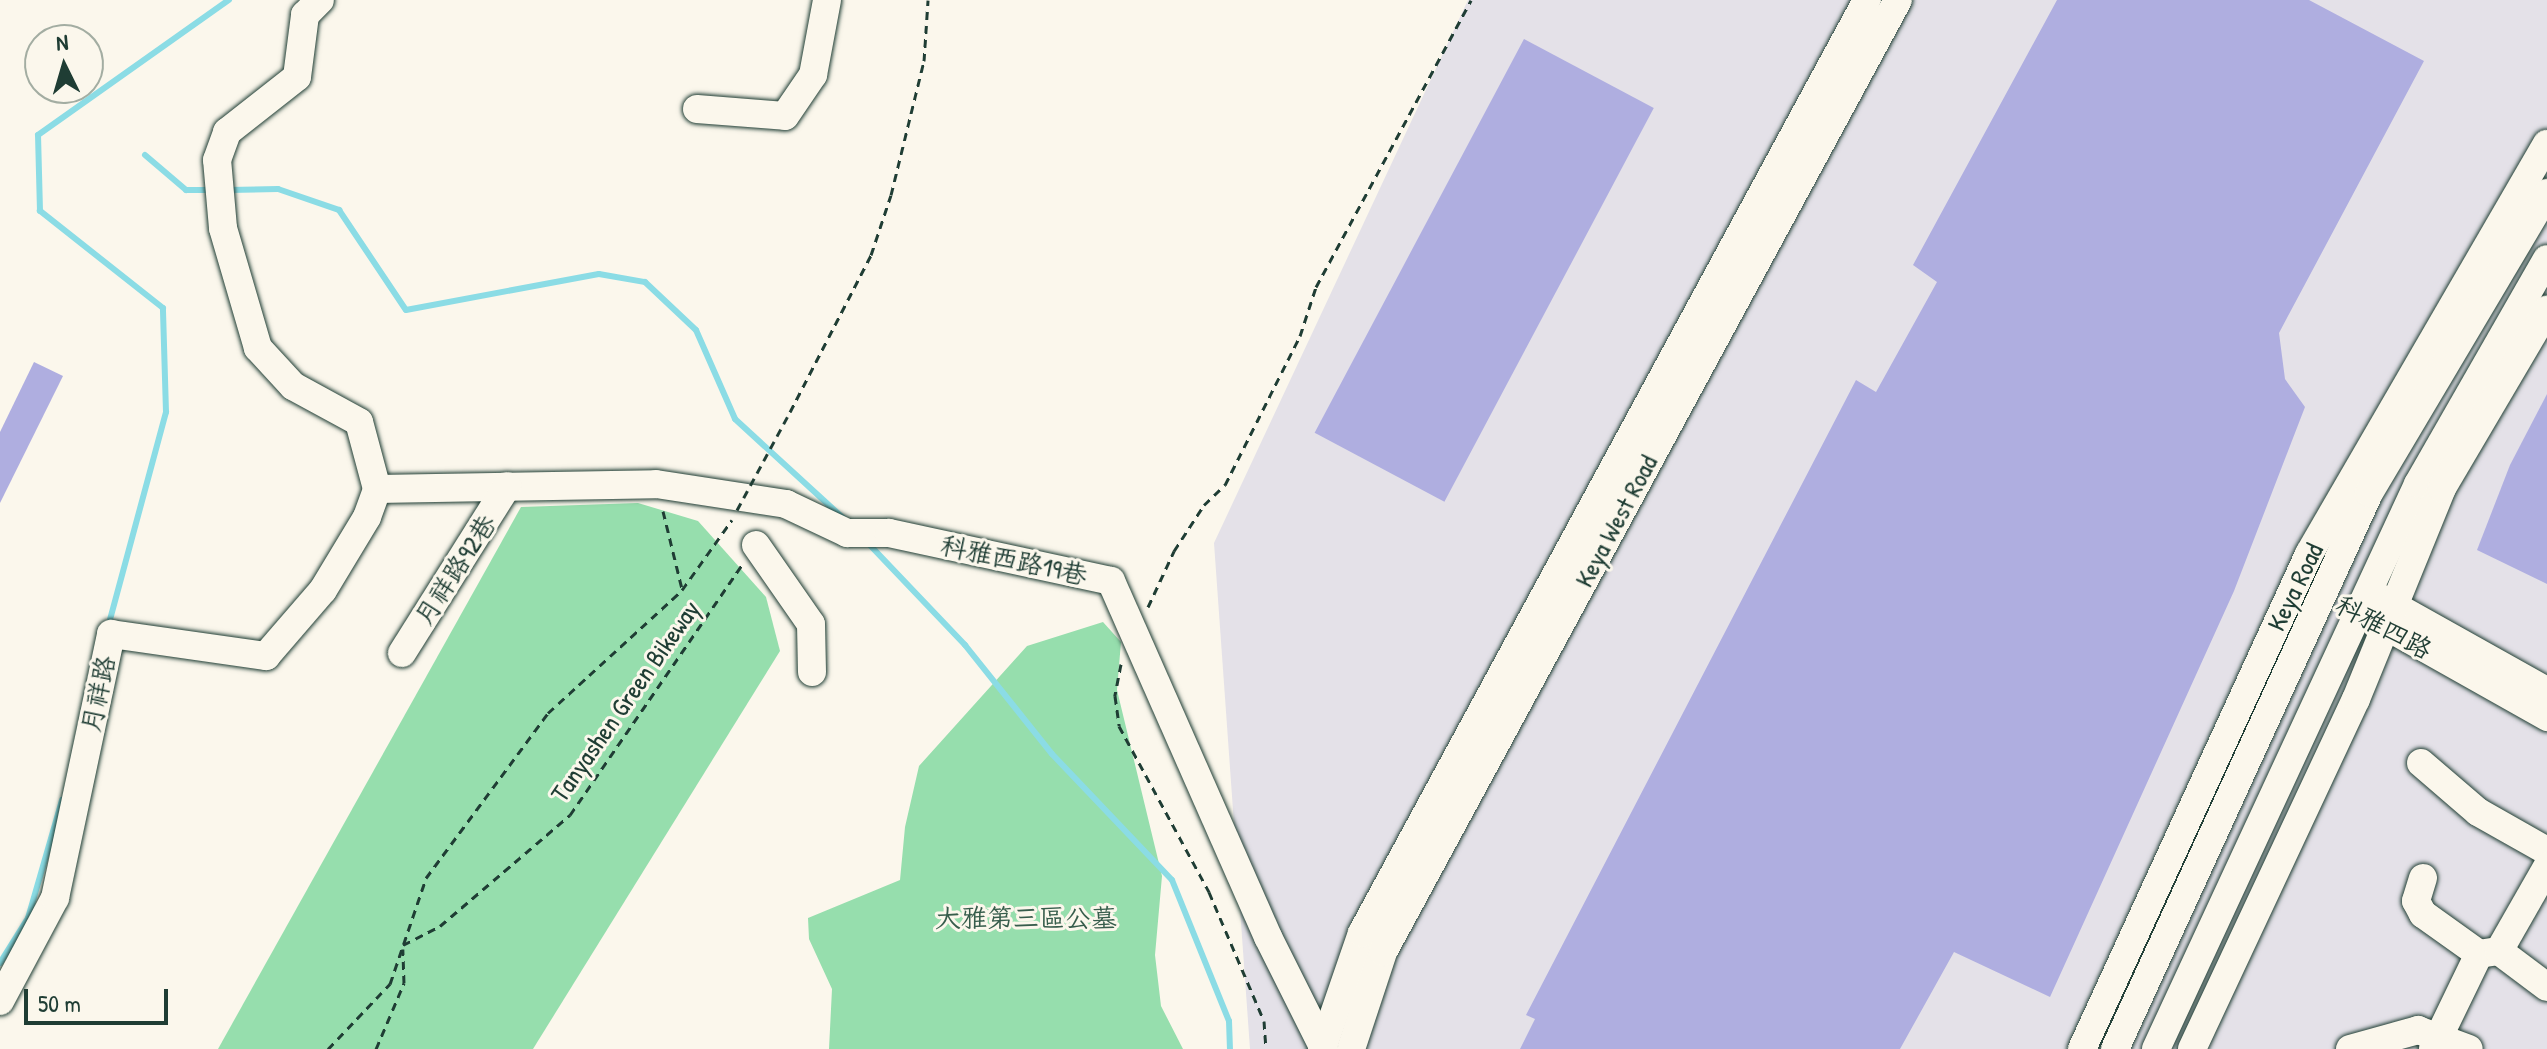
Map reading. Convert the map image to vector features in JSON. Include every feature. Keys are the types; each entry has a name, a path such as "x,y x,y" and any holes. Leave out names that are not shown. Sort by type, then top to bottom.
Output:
{"street":[{"path":"320,0 305,15 297,77 227,132 217,160 223,228 258,348 293,386 359,422 377,489 507,486"},
{"path":"697,109 743,117 785,116 813,75 827,0"},
{"name":"Keya West Road","path":"1322,1048 1362,933 1867,0"},
{"name":"Keya West Road","path":"1351,1049 1383,952 1898,0"},
{"name":"Keya Road","path":"2082,1049 2300,573 2547,144"},
{"name":"Keya Road","path":"2115,1049 2369,493 2547,193"},
{"path":"2192,1049 2356,699 2375,608 2418,484 2547,259"},
{"path":"2156,1049 2375,608 2547,310"},
{"name":"科雅西路19巷","path":"507,486 656,484 786,504 858,533 889,533 1111,581 1322,1048"},
{"name":"月祥路92巷","path":"402,653 507,486"},
{"name":"月祥路","path":"0,1001 55,898 111,634 266,656 323,590 367,517 377,489"},
{"path":"756,545 811,624 812,672"},
{"name":"科雅四路","path":"2300,573 2329,583 2547,691"},
{"name":"科雅四路","path":"2375,608 2547,717"},
{"path":"2421,763 2478,812 2547,851"},
{"path":"2434,1042 2489,952 2547,867"},
{"path":"2423,878 2416,901 2423,914 2547,987"},
{"path":"2350,1049 2418,1030 2434,1042 2469,1049"}],"path":[{"path":"328,1049 390,984 426,878 548,713 682,590 737,510 871,255 886,210 924,61 928,0"},
{"path":"1266,1049 1264,1021 1209,892 1119,726 1115,696 1133,631 1174,551 1204,505 1225,485 1300,336 1316,287 1471,0"},
{"name":"Tanyashen Green Bikeway","path":"656,484 682,590"},
{"name":"Tanyashen Green Bikeway","path":"403,945 440,926 570,815 756,545"},
{"path":"376,1049 404,983 403,945"}],"shaded area":[{"path":"1468,0 2547,0 2547,1049 1250,1049 1214,543"}],"green space":[{"path":"638,503 698,521 766,597 780,651 533,1049 218,1049 521,507"},
{"name":"大雅第三區公墓","path":"1103,622 1121,642 1117,690 1162,876 1155,955 1161,1006 1183,1049 829,1049 832,989 809,939 808,918 900,880 905,827 919,766 1027,646"}],"building":[{"path":"2057,0 2309,0 2424,61 2279,333 2285,379 2305,407 2234,591 2050,997 1954,952 1900,1049 1520,1049 1535,1019 1526,1015 1856,380 1876,392 1937,282 1913,265"},
{"path":"1524,39 1654,108 1444,502 1315,433"},
{"path":"34,362 63,376 0,503 0,432"},
{"path":"2547,394 2547,584 2477,550 2510,465"}],"waterway":[{"path":"108,627 166,412 163,308 40,211 38,135 229,0"},
{"path":"145,155 186,190 213,190"},
{"path":"228,190 278,189 339,210 406,310 599,274 645,282 696,330 735,419 844,519"},
{"path":"866,541 965,645 1052,754 1172,880 1229,1021 1230,1049"},
{"path":"0,963 28,918 62,800"}]}
